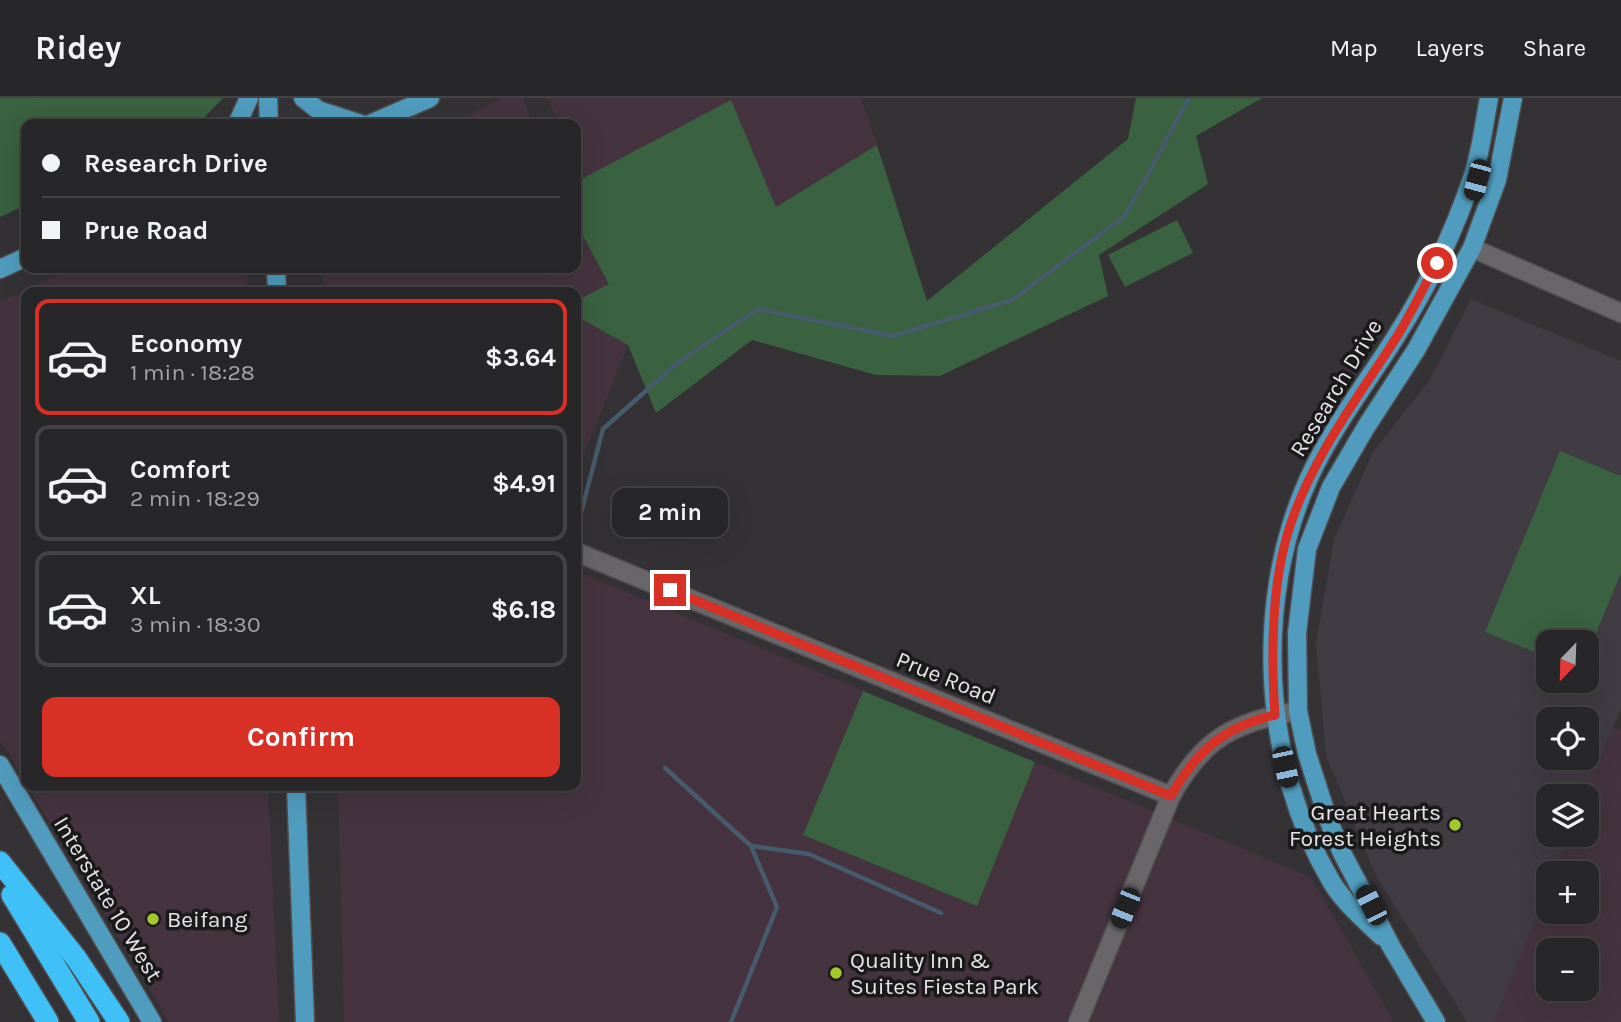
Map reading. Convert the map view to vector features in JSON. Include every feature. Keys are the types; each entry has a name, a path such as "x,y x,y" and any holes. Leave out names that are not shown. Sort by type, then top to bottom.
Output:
{"highway":[{"path":"0,862 76,958 119,1022"},
{"path":"0,876 89,1022"},
{"path":"0,943 48,1022"}],"main road":[{"path":"239,119 248,98"},
{"path":"268,98 269,119"},
{"path":"303,98 318,110 346,119"},
{"path":"382,119 430,98"},
{"name":"Research Drive","path":"1298,711 1297,633 1307,549 1331,487 1406,365 1472,248 1497,180 1513,98"},
{"path":"1392,343 1400,341 1408,333 1451,260 1472,248 1465,238 1466,222 1486,138 1487,106"},
{"name":"Research Drive","path":"1275,715 1274,639 1280,570 1289,529 1323,453 1392,343 1449,238 1474,174 1487,106"},
{"path":"0,269 21,259"},
{"path":"1307,549 1304,528 1307,512 1323,471 1323,453 1335,446 1389,368 1406,365"},
{"path":"1298,711 1307,754 1342,853 1392,948 1436,1022"},
{"path":"1275,715 1288,781 1314,847 1331,881 1342,897 1392,948"},
{"name":"Interstate 10 West","path":"0,765 152,1022"},
{"path":"296,791 305,1022"}],"street":[{"path":"1472,248 1621,313"},
{"name":"Prue Road","path":"581,554 1171,796"},
{"path":"1079,1022 1171,796 1195,759 1210,744 1254,720 1298,711"}],"shaded area":[{"path":"502,98 523,98 531,119 462,119"},
{"path":"547,98 861,98 877,145 776,208 731,101 586,177 581,166 581,119 558,119"},
{"path":"581,232 610,284 581,298 581,287 323,287 323,273 581,273"},
{"path":"62,273 247,273 248,287 32,287"},
{"path":"21,292 21,775 0,739 0,302"},
{"path":"1471,299 1621,361 1621,708 1599,762 1599,707 1536,707 1536,770 1596,770 1590,784 1536,784 1536,847 1565,847 1559,861 1536,861 1536,918 1494,1022 1467,1022 1376,876 1326,756 1316,643 1334,539 1373,452 1429,381"},
{"path":"581,319 628,345 581,462"},
{"path":"581,573 1311,877 1394,1022 344,1022 338,791 581,791"},
{"path":"1613,727 1621,730 1621,1022 1494,1022 1536,918 1536,924 1599,924 1599,861 1559,861 1565,847 1599,847 1599,784 1590,784 1596,770 1599,770 1599,762"},
{"path":"31,791 268,791 279,1022 169,1022"}],"green space":[{"path":"0,98 223,98 203,119 21,119 21,207 0,217"},
{"path":"1136,98 1262,98 1196,136 1208,184 1099,255 1108,296 940,376 876,375 752,340 656,413 628,345 581,319 581,298 609,284 581,232 581,179 731,100 776,207 877,145 927,301 1128,139"},
{"path":"1177,220 1193,253 1125,287 1108,255"},
{"path":"1560,451 1621,476 1621,573 1597,630 1536,630 1536,653 1485,632"},
{"path":"863,691 1035,762 977,906 803,835"}],"waterway":[{"path":"581,513 603,429 676,364 758,309 893,336 1012,300 1125,216 1189,98"},
{"path":"665,768 751,846 777,907 731,1022"},
{"path":"752,846 809,854 941,913"}],"place":[{"name":"Great Hearts Forest Heights","path":"1455,825"},
{"name":"Beifang","path":"153,919"},
{"name":"Quality Inn & Suites Fiesta Park","path":"836,973"}],"route":[{"path":"670,590 1171,796 1195,759 1210,744 1254,720 1275,715 1274,639 1280,570 1289,529 1310,477 1345,414 1396,338 1437,263"}]}
